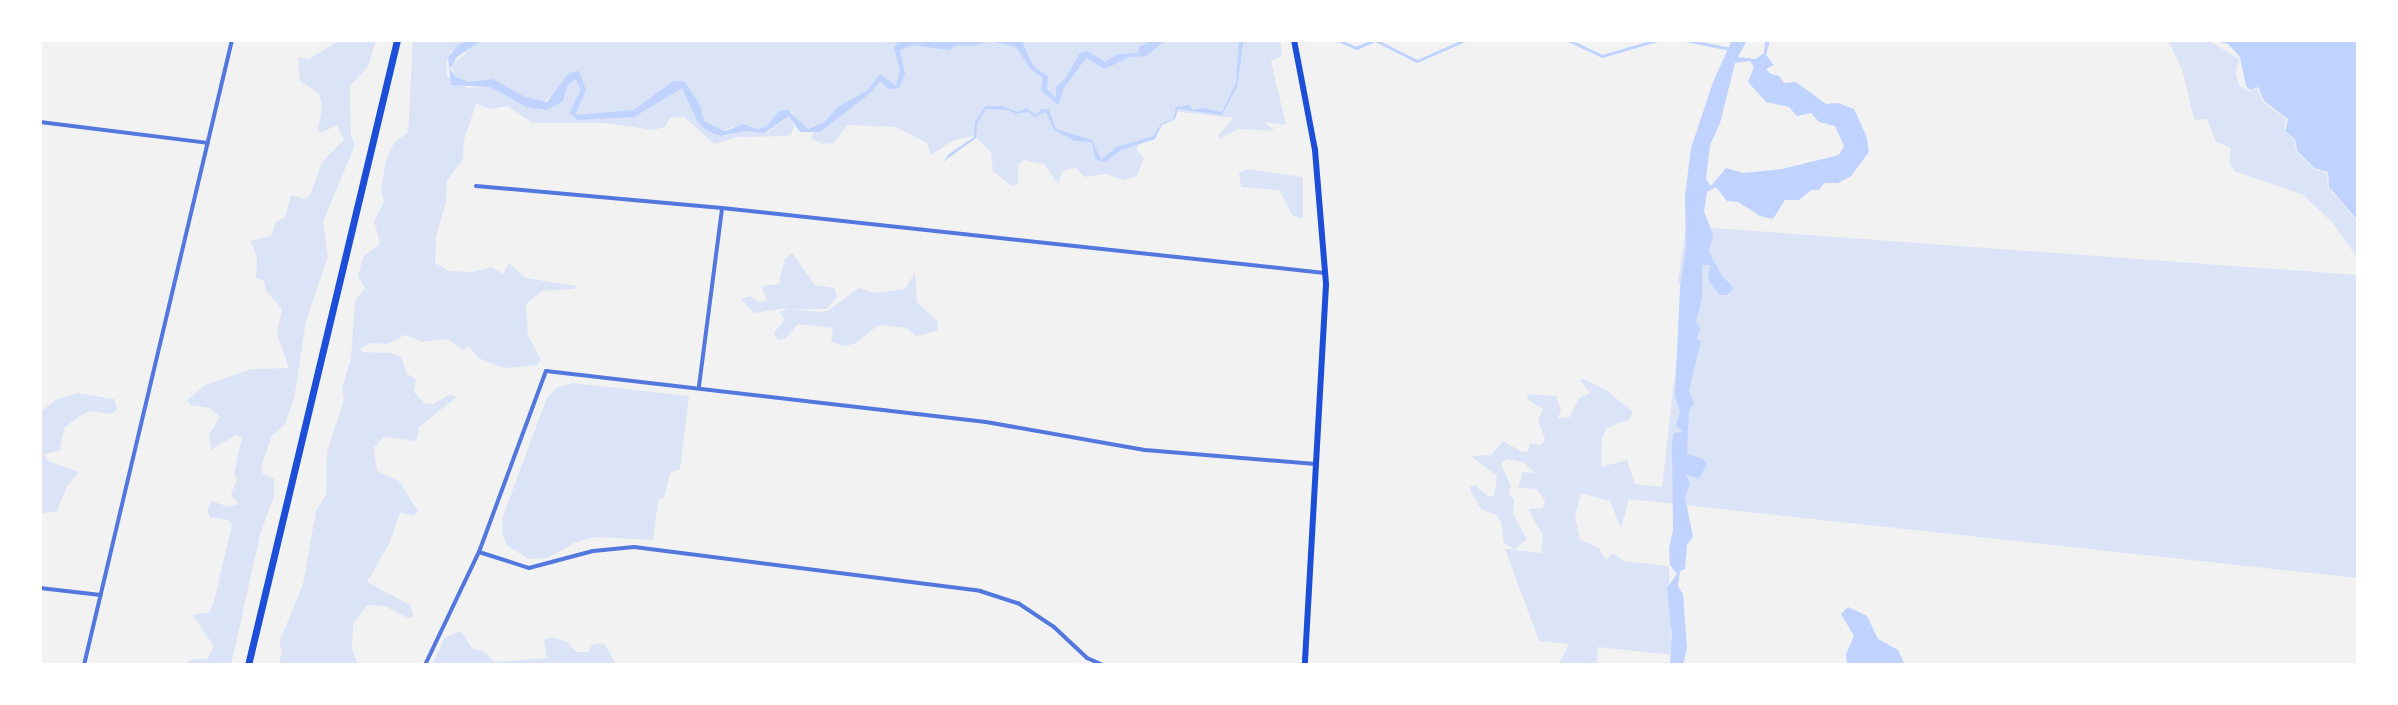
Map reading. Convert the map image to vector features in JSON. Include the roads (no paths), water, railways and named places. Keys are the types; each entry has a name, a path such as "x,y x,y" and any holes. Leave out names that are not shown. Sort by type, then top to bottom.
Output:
{"main road":[{"path":"248,665 397,40"},
{"path":"1294,40 1315,150 1325,273 1305,665"}],"street":[{"path":"84,665 232,40"},
{"path":"40,122 208,143"},
{"path":"476,186 722,208 1325,273"},
{"path":"699,386 722,208"},
{"path":"425,665 479,552 546,371 699,386 986,422 1145,450 1317,464"},
{"path":"479,552 529,568 593,551 634,547 980,591 1018,603 1054,627 1087,658 1103,665"},
{"path":"40,588 101,595"}],"water":[{"path":"470,40 482,40 457,57 450,69 455,76 468,82 493,79 525,97 547,102 569,73 579,71 586,90 575,115 634,110 673,81 685,82 700,105 705,122 725,131 743,124 756,129 766,127 779,111 788,110 808,129 823,123 837,108 868,90 880,74 896,86 900,71 894,48 898,42 909,40 1022,41 1033,66 1048,76 1047,89 1056,98 1056,87 1065,79 1080,53 1087,51 1105,62 1118,54 1138,53 1139,47 1152,40 1165,40 1147,56 1129,57 1105,69 1086,58 1064,88 1058,105 1041,90 1043,78 1030,68 1016,47 990,41 973,46 958,45 949,50 912,45 900,50 905,74 899,88 889,89 880,81 869,94 820,132 800,132 789,116 764,133 745,131 721,136 707,131 697,121 682,88 634,117 578,120 569,113 581,90 576,79 568,85 563,101 547,110 526,107 490,87 451,85 448,57 457,46"},
{"path":"1239,40 1243,40 1243,46 1237,87 1222,115 1178,109 1175,119 1162,125 1155,139 1121,150 1105,162 1095,159 1092,142 1075,141 1054,130 1046,112 1035,117 1028,112 1016,114 1009,110 986,109 977,124 976,138 943,162 949,154 974,137 975,122 985,106 1003,106 1017,112 1026,108 1036,115 1041,109 1049,110 1056,129 1092,140 1101,160 1116,147 1153,136 1161,124 1173,119 1176,107 1189,105 1193,110 1203,108 1222,112 1236,83"},
{"path":"1732,40 1747,40 1738,57 1756,59 1764,53 1765,40 1770,40 1766,55 1774,65 1766,69 1779,76 1784,83 1796,82 1826,104 1838,103 1854,109 1866,135 1869,152 1851,176 1838,183 1824,183 1819,190 1811,190 1799,200 1785,200 1773,219 1760,216 1738,202 1727,201 1716,187 1707,192 1704,211 1713,235 1709,252 1722,276 1734,288 1727,295 1720,295 1708,280 1710,265 1702,265 1702,298 1696,322 1700,328 1697,340 1701,341 1689,390 1694,403 1689,411 1687,454 1703,459 1707,465 1698,479 1686,474 1690,484 1685,497 1693,537 1687,545 1685,569 1680,571 1678,587 1683,594 1687,648 1683,665 1670,665 1672,636 1667,588 1677,574 1670,565 1669,548 1673,531 1672,443 1674,433 1683,432 1676,425 1680,413 1675,395 1680,288 1686,247 1685,196 1691,148 1713,82","holes":["1750,61 1754,67 1748,82 1766,102 1789,107 1797,116 1811,113 1819,122 1835,126 1844,146 1839,155 1782,169 1743,173 1726,168 1711,186 1706,179 1710,145 1720,123 1735,63"]},
{"path":"2212,40 2358,40 2358,221 2329,187 2328,172 2314,168 2297,151 2295,139 2285,131 2288,119 2264,101 2258,87 2250,90 2246,86 2240,57 2228,44"},
{"path":"1848,607 1867,616 1878,639 1898,650 1905,665 1847,665 1846,654 1854,636 1841,614"}],"waterway":[{"path":"1338,40 1356,48 1375,40 1417,61 1465,40"},
{"path":"1568,40 1602,56 1657,40"},
{"path":"1686,40 1730,49"}]}
